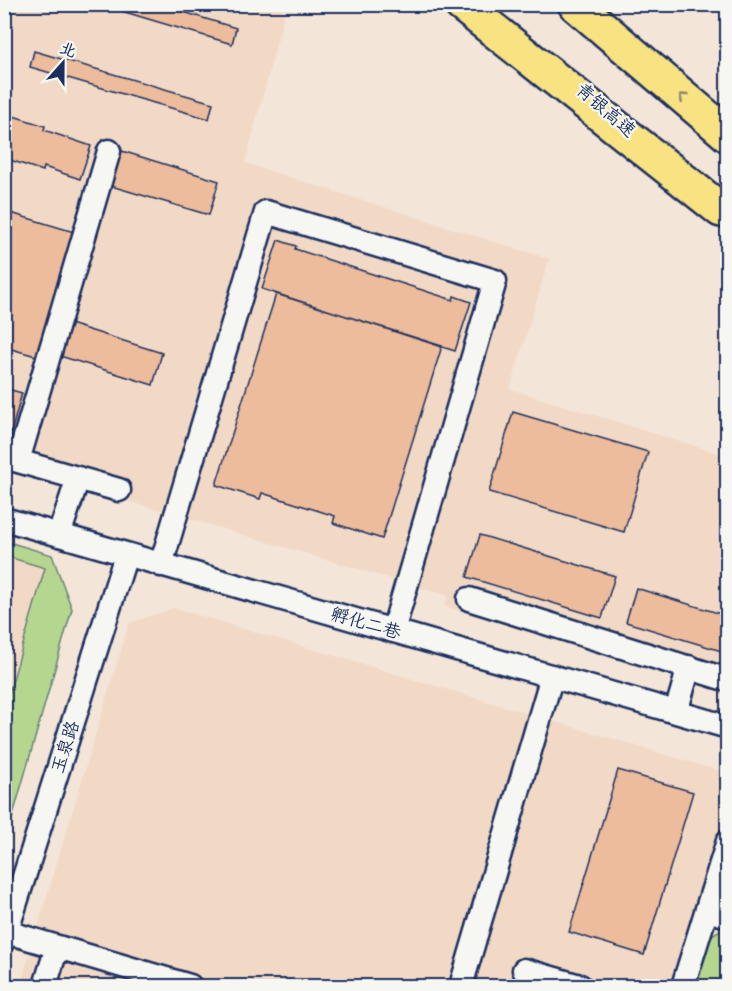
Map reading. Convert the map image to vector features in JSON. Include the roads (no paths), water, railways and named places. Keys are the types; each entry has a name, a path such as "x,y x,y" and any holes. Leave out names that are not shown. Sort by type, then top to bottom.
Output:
{"highway":[{"path":"461,4 724,213"},
{"name":"青银高速","path":"484,4 724,213"},
{"path":"575,4 728,135"}],"street":[{"path":"109,151 11,459 118,490"},
{"path":"161,565 266,212 495,281 393,631"},
{"path":"59,535 78,478"},
{"name":"孵化二巷","path":"4,519 728,727"},
{"name":"玉泉路","path":"6,936 126,555"},
{"path":"469,599 728,680"},
{"path":"676,712 689,667"},
{"path":"461,987 552,676"},
{"path":"683,987 717,913 728,841"},
{"path":"6,936 57,947 190,987"},
{"path":"45,987 57,947"},
{"path":"524,970 580,987"}]}
